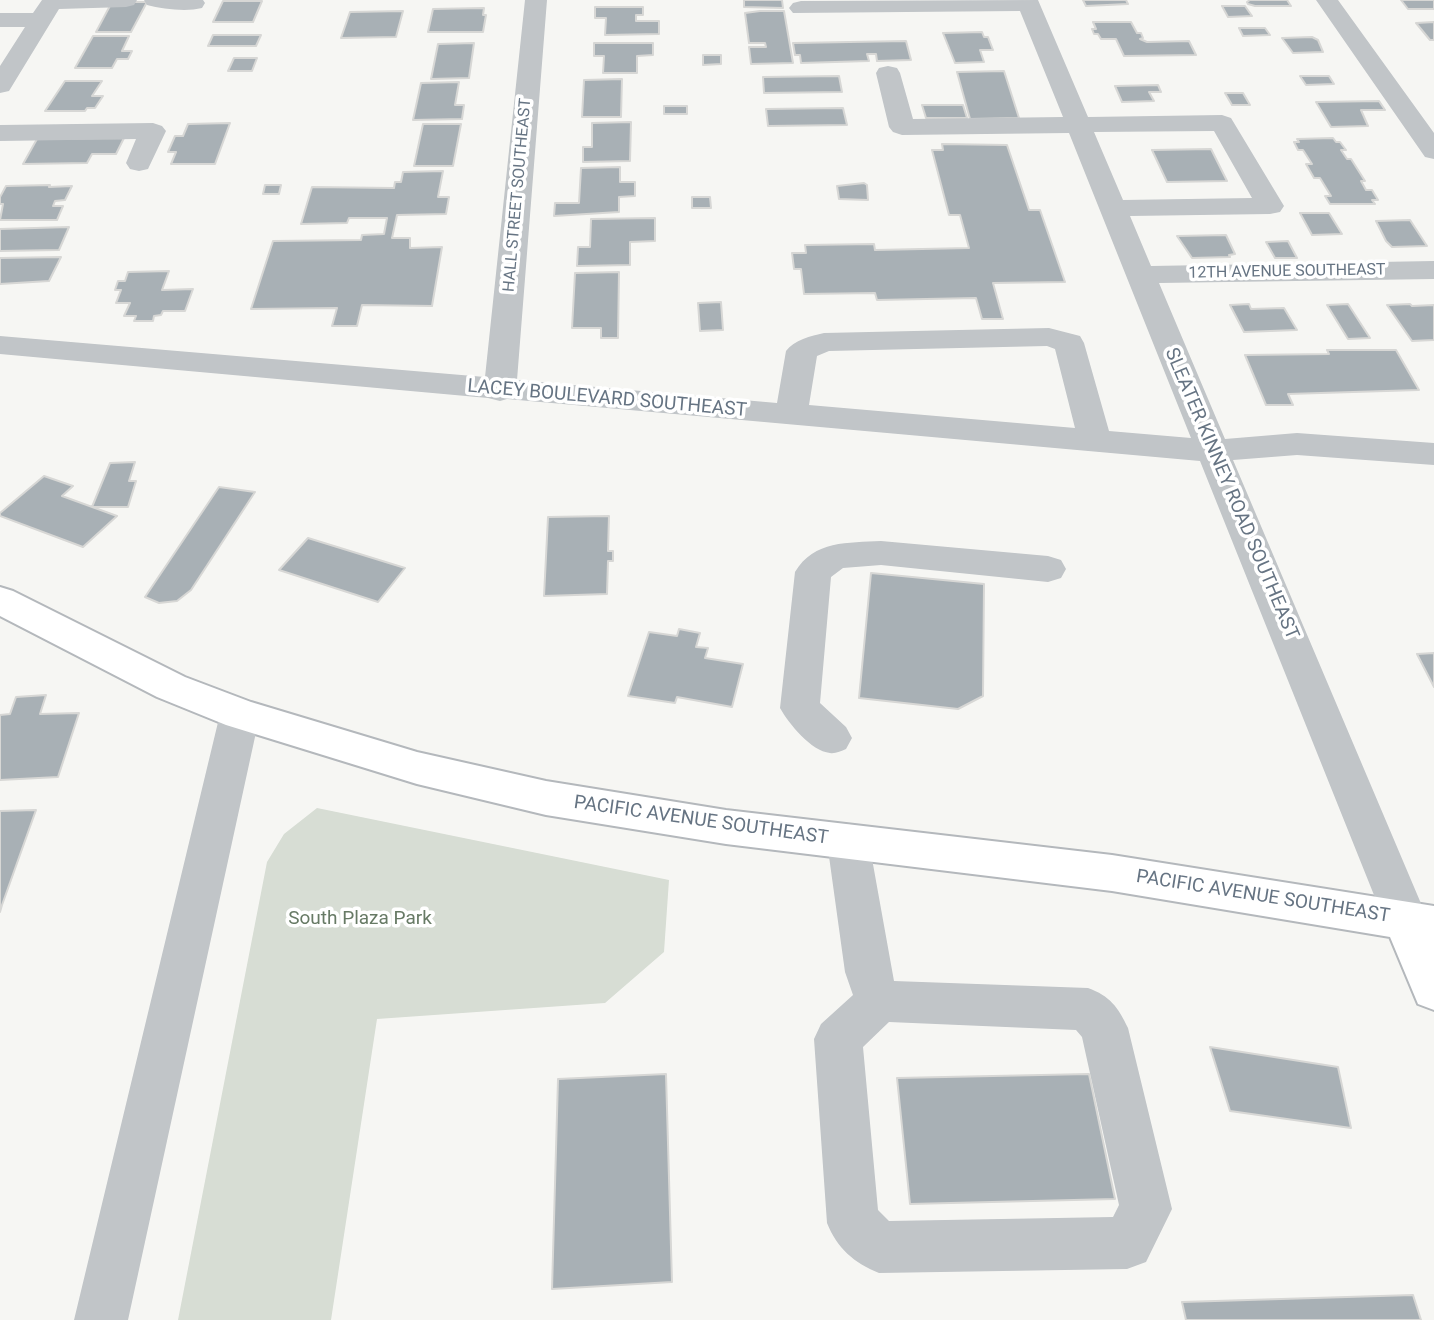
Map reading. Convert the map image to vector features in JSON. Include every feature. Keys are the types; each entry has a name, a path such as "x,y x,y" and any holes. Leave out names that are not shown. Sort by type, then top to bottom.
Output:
{"main road":[{"name":"PACIFIC AVENUE SOUTHEAST","path":"0,600 171,687 240,714 417,768 546,798 726,827 1112,873 1420,923"},
{"name":"SLEATER KINNEY ROAD SOUTHEAST","path":"1420,923 1434,989"}],"street":[{"path":"0,20 48,7 126,0"},
{"path":"155,0 194,4"},
{"name":"HALL STREET SOUTHEAST","path":"500,391 536,0"},
{"path":"1327,1 1434,151"},
{"path":"802,8 861,11 1028,2"},
{"name":"SLEATER KINNEY ROAD SOUTHEAST","path":"1028,2 1214,452 1420,923"},
{"path":"0,86 48,7"},
{"path":"888,73 902,127 1222,123 1270,206 1115,208"},
{"path":"0,133 153,131 139,163"},
{"name":"12TH AVENUE SOUTHEAST","path":"1140,275 1434,270"},
{"path":"791,415 802,351 824,342 1049,337 1069,343 1094,441"},
{"name":"LACEY BOULEVARD SOUTHEAST","path":"0,345 1214,452 1297,444 1434,454"},
{"path":"832,738 800,708 813,572 834,556 881,553 1048,569"},
{"path":"102,1320 240,714"},
{"path":"848,842 867,972 879,1001"},
{"path":"879,1001 1088,1009 1104,1028 1146,1209 1127,1243 879,1247 853,1223 838,1039 879,1001"}],"green space":[{"name":"South Plaza Park","path":"317,808 669,880 664,952 605,1003 377,1019 331,1320 178,1320 267,862 284,834"}],"building":[{"path":"744,0 782,0 783,8 744,7"},
{"path":"1083,0 1126,0 1128,4 1086,6"},
{"path":"1250,0 1287,0 1291,6 1255,6 1248,4"},
{"path":"1401,0 1434,0 1434,9 1408,9"},
{"path":"223,1 262,1 253,22 213,22"},
{"path":"112,2 147,2 131,32 96,32"},
{"path":"1222,6 1245,6 1252,16 1228,17"},
{"path":"595,7 643,7 643,15 636,15 636,21 659,21 659,34 605,35 606,18 595,18"},
{"path":"484,8 483,15 486,15 483,32 428,32 433,9"},
{"path":"403,11 396,37 341,38 350,12"},
{"path":"784,11 793,63 751,64 749,47 766,47 765,43 749,43 745,13"},
{"path":"1093,22 1131,22 1137,33 1141,33 1143,38 1140,39 1147,42 1189,41 1196,55 1124,56 1116,39 1101,39 1098,34 1094,34 1092,29 1096,29"},
{"path":"1434,22 1434,40 1430,40 1416,23"},
{"path":"1239,28 1265,28 1270,35 1243,36"},
{"path":"982,32 984,37 988,37 993,50 980,50 984,62 955,63 943,33"},
{"path":"213,35 261,35 256,46 208,46"},
{"path":"93,36 129,36 122,51 132,51 128,59 117,59 112,68 75,68"},
{"path":"1312,37 1318,40 1323,52 1293,53 1282,38"},
{"path":"906,41 911,60 877,61 876,54 867,54 869,61 801,63 800,55 795,55 793,43"},
{"path":"474,43 469,78 431,79 438,44"},
{"path":"594,43 653,43 653,55 637,56 637,73 603,73 604,56 594,56"},
{"path":"703,55 721,55 721,64 703,65"},
{"path":"234,58 257,58 252,71 228,71"},
{"path":"1004,71 1019,118 970,119 957,72"},
{"path":"839,76 842,92 764,93 763,77"},
{"path":"1300,76 1329,76 1334,84 1306,85"},
{"path":"622,79 621,117 582,117 584,80"},
{"path":"65,81 102,81 92,96 103,96 95,108 87,108 85,111 45,111"},
{"path":"459,82 455,105 464,105 462,119 413,120 421,83"},
{"path":"1158,85 1161,92 1149,92 1154,101 1122,102 1115,86"},
{"path":"1225,93 1243,93 1250,105 1232,105"},
{"path":"1379,101 1385,110 1361,110 1368,126 1331,127 1316,102"},
{"path":"922,105 963,105 967,118 926,118"},
{"path":"664,106 687,106 687,114 664,114"},
{"path":"843,108 847,125 768,126 766,109"},
{"path":"631,122 630,161 583,162 583,147 592,147 592,123"},
{"path":"230,123 215,164 171,164 176,152 168,152 175,136 183,136 188,124"},
{"path":"423,124 461,124 453,166 414,166"},
{"path":"124,138 116,154 92,154 87,163 23,164 37,139"},
{"path":"1333,138 1346,150 1341,150 1347,159 1351,159 1365,181 1361,181 1366,190 1372,190 1378,200 1372,200 1375,204 1330,204 1325,196 1331,196 1320,178 1314,178 1306,164 1312,164 1294,142 1299,142 1297,139"},
{"path":"942,144 1007,145 1029,210 1040,210 1065,282 993,283 1003,319 982,319 976,298 877,300 875,293 804,294 801,269 794,269 792,253 806,253 805,245 874,244 875,250 969,248 960,215 949,215 932,150 943,150"},
{"path":"1211,149 1227,181 1167,182 1152,150"},
{"path":"620,167 620,182 635,182 635,196 619,197 619,212 554,216 555,203 579,203 581,168"},
{"path":"443,171 438,197 449,197 446,214 397,215 392,238 410,238 410,248 442,247 432,306 362,305 357,326 332,326 337,308 251,309 273,241 361,240 362,235 384,234 387,218 349,218 347,223 301,224 312,187 394,188 395,182 401,182 403,172"},
{"path":"50,185 49,187 72,186 65,200 55,201 53,206 63,206 57,220 0,220 3,204 0,204 0,197 6,186"},
{"path":"265,185 281,185 279,194 263,194"},
{"path":"867,185 868,200 839,199 837,186"},
{"path":"692,197 710,197 711,208 692,208"},
{"path":"1300,213 1329,213 1342,234 1312,235"},
{"path":"655,218 655,241 630,242 630,265 577,266 578,247 590,247 591,219"},
{"path":"1410,220 1427,246 1392,247 1376,221"},
{"path":"69,227 59,250 0,251 0,229"},
{"path":"1226,235 1235,254 1229,255 1230,257 1192,258 1177,236"},
{"path":"1288,241 1297,258 1275,258 1266,242"},
{"path":"61,257 49,281 0,284 0,258"},
{"path":"169,271 162,290 193,289 185,311 163,311 161,315 154,316 153,321 134,321 136,316 124,316 130,303 116,303 121,290 115,290 118,281 125,281 128,272"},
{"path":"619,272 618,338 601,338 601,328 572,328 575,273"},
{"path":"721,302 723,330 700,331 698,303"},
{"path":"1249,304 1251,309 1284,308 1297,330 1244,332 1230,305"},
{"path":"1348,304 1370,338 1348,339 1327,305"},
{"path":"1387,305 1434,305 1434,340 1412,341"},
{"path":"1327,350 1396,350 1419,390 1288,394 1293,405 1266,405 1245,355 1329,354"},
{"path":"135,462 129,481 136,481 128,507 92,507 110,463"},
{"path":"44,476 73,486 62,496 117,516 83,547 0,516 0,513"},
{"path":"219,487 255,492 191,590 177,601 159,603 145,597"},
{"path":"609,516 608,551 613,551 613,561 608,561 607,594 544,596 548,517"},
{"path":"308,538 405,568 378,602 279,570"},
{"path":"871,573 984,584 983,696 958,709 859,698"},
{"path":"679,629 700,633 696,647 708,648 705,658 743,664 732,707 677,697 675,703 628,696 649,632 677,636"},
{"path":"1434,653 1434,687 1417,654"},
{"path":"46,695 40,714 79,713 58,777 0,780 0,715 10,714 16,697"},
{"path":"36,810 2,905 0,912 0,811"},
{"path":"1210,1047 1338,1067 1351,1128 1230,1111"},
{"path":"666,1074 672,1282 552,1289 558,1079"},
{"path":"1089,1074 1115,1199 910,1204 897,1078"},
{"path":"1413,1295 1421,1320 1186,1320 1182,1302"}]}
